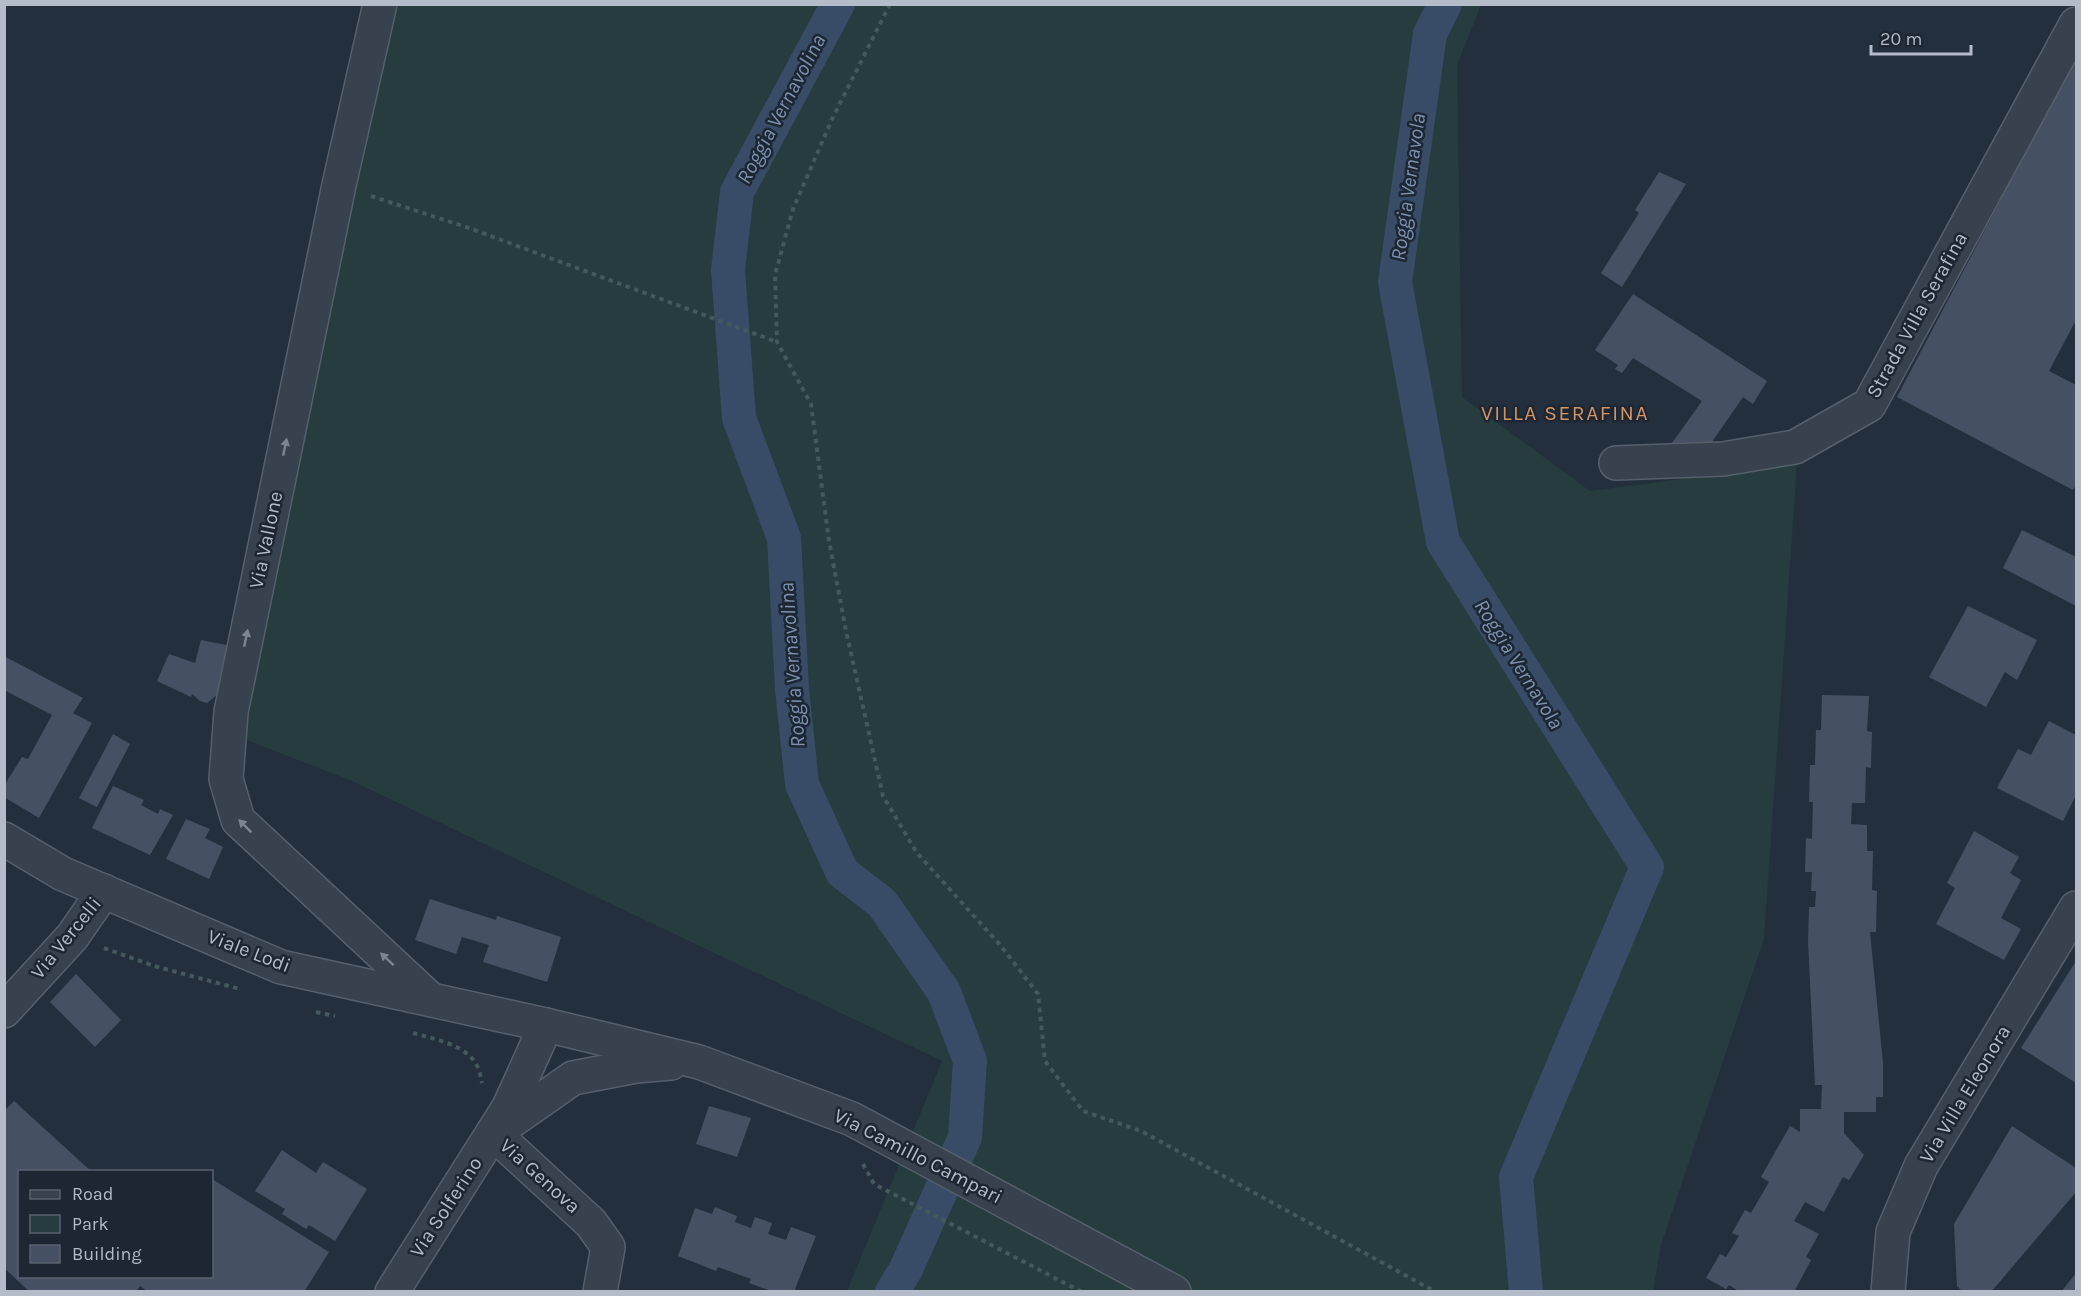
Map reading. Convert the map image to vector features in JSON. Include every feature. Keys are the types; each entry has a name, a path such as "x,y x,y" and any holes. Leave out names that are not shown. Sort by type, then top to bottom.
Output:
{"street":[{"name":"Via Vallone","path":"380,4 339,185 231,712 226,778 238,820 430,999"},
{"name":"Strada Villa Serafina","path":"1616,463 1723,459 1795,447 1869,405 2076,24"},
{"name":"Viale Lodi","path":"4,839 63,874 281,967 546,1024"},
{"name":"Via Vercelli","path":"4,1011 72,937 104,891"},
{"name":"Via Villa Eleonora","path":"1888,1292 1893,1232 1921,1166 2076,908"},
{"name":"Via Camillo Campari","path":"546,1024 699,1062 852,1119 1174,1292"},
{"name":"Via Solferino","path":"392,1292 509,1107 546,1024"},
{"name":"Via Genova","path":"600,1292 609,1247 591,1223 493,1133 573,1078 636,1066 699,1062"}],"path":[{"path":"890,4 833,117 793,209 775,275 777,342 811,404 829,540 846,631 883,796 917,853 1001,946 1038,993 1045,1060 1083,1111 1140,1131 1436,1292"},
{"path":"339,185 469,228 777,342"},
{"path":"72,937 154,966 250,992"},
{"path":"314,1011 325,1014"},
{"path":"874,1184 1082,1292"}],"green space":[{"path":"399,5 1481,5 1457,65 1462,397 1590,491 1797,464 1764,939 1661,1245 1653,1291 847,1291 942,1061 350,780 236,736 355,173"}],"building":[{"path":"2076,57 2076,320 2049,371 2076,385 2076,485 2073,490 1897,397"},
{"path":"1659,172 1686,184 1622,287 1601,273 1639,213 1635,210"},
{"path":"1633,294 1767,381 1753,404 1743,397 1705,452 1685,450 1672,443 1702,401 1633,358 1622,373 1615,369 1618,365 1595,350"},
{"path":"2022,530 2076,557 2076,606 2003,568"},
{"path":"1968,606 2037,640 2017,680 2005,672 1986,707 1929,677"},
{"path":"201,640 231,646 219,693 207,703 200,701 192,694 191,697 157,681 169,654 195,663"},
{"path":"4,656 83,698 73,713 92,723 39,818 4,797 4,786 22,757 28,759 52,715 4,690"},
{"path":"1822,695 1869,696 1867,731 1872,732 1871,768 1866,767 1865,803 1852,803 1851,824 1867,825 1867,851 1873,851 1872,890 1877,891 1876,932 1870,932 1883,1063 1883,1097 1876,1097 1876,1112 1844,1112 1844,1133 1864,1155 1849,1180 1843,1177 1824,1212 1805,1202 1794,1221 1819,1234 1806,1257 1811,1260 1794,1292 1740,1292 1729,1285 1726,1289 1706,1278 1720,1254 1726,1257 1739,1236 1732,1233 1745,1210 1751,1213 1769,1182 1761,1177 1790,1126 1800,1132 1800,1109 1821,1109 1822,1085 1815,1085 1808,941 1809,907 1815,907 1816,891 1811,891 1812,872 1805,872 1806,838 1812,839 1813,802 1809,802 1810,765 1815,765 1816,730 1821,730"},
{"path":"2049,721 2076,735 2076,795 2063,821 1997,788 2018,749 2031,755"},
{"path":"113,734 130,744 97,807 79,798"},
{"path":"113,786 144,800 141,805 158,814 160,809 173,815 150,855 92,828"},
{"path":"186,819 210,829 205,838 223,847 209,879 166,859"},
{"path":"1974,831 2019,857 2010,873 2021,880 2001,918 2021,929 2004,960 1936,924 1955,888 1947,883"},
{"path":"430,899 496,920 497,916 561,937 547,982 483,962 489,945 462,937 456,954 415,940"},
{"path":"2076,961 2076,1083 2021,1048"},
{"path":"76,974 121,1020 95,1047 50,1002"},
{"path":"14,1101 90,1170 18,1170 18,1278 213,1278 213,1180 329,1252 304,1292 148,1292 140,1286 136,1292 30,1292 4,1268 4,1111"},
{"path":"709,1106 751,1118 737,1157 696,1144"},
{"path":"2012,1126 2076,1168 2076,1192 1991,1292 1963,1292 1957,1286 1954,1224"},
{"path":"282,1150 316,1173 323,1162 367,1189 335,1241 309,1225 306,1229 282,1214 285,1209 255,1191"},
{"path":"715,1207 737,1216 735,1222 751,1228 755,1217 772,1223 768,1234 786,1240 791,1227 816,1236 794,1292 774,1292 749,1283 751,1279 718,1267 716,1271 678,1256 695,1208 712,1214"},
{"path":"2076,1273 2076,1292 2061,1292"}],"waterway":[{"name":"Roggia Vernavolina","path":"838,4 737,192 728,270 739,418 784,538 792,689 802,784 842,872 882,903 944,992 970,1061 965,1137 906,1269 892,1292"},
{"name":"Roggia Vernavola","path":"1445,4 1430,34 1395,282 1443,542 1647,867 1516,1177 1526,1292"}],"district":[{"name":"VILLA SERAFINA","path":"1565,413"}]}
